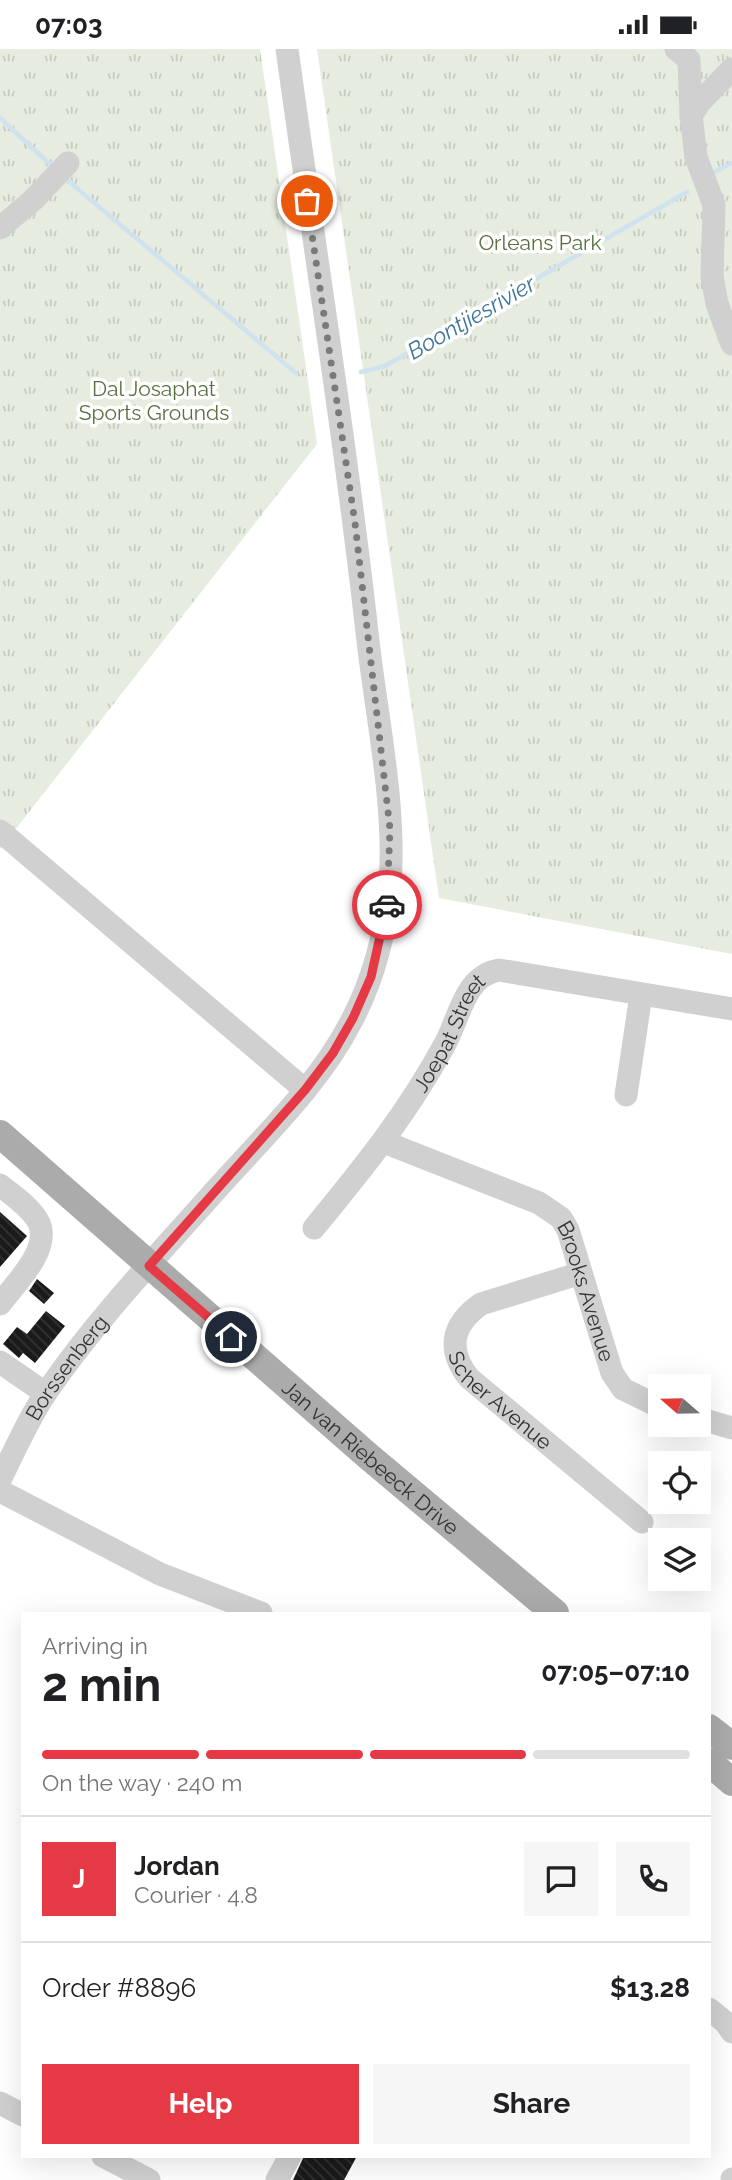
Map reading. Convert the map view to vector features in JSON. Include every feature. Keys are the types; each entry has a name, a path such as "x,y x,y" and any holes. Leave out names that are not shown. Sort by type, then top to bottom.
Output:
{"main road":[{"name":"Jan van Riebeeck Drive","path":"0,1133 149,1266 554,1612"},
{"path":"711,1730 732,1746"},
{"path":"711,1764 732,1781"}],"street":[{"name":"Borssenberg","path":"0,1480 45,1393 149,1266 305,1090 353,1018 371,977 383,932 390,883 390,829 355,523 287,49"},
{"path":"676,49 689,60 691,117 696,157 714,205 712,277 717,304 732,344"},
{"path":"691,117 699,103 732,69"},
{"path":"0,227 33,200 68,163"},
{"path":"0,831 305,1090"},
{"name":"Joepat Street","path":"314,1228 384,1142 422,1085 451,1033 472,985 487,972 499,970 732,1010"},
{"path":"626,1094 641,995"},
{"name":"Brooks Avenue","path":"384,1142 550,1209 568,1230 612,1373 623,1389 648,1401"},
{"path":"0,1185 31,1212 40,1224 41,1235 34,1258 0,1304"},
{"name":"Scher Avenue","path":"581,1273 481,1304 467,1313 458,1330 454,1348 458,1363 469,1378 642,1522"},
{"path":"0,1362 45,1393"},
{"path":"711,1422 732,1428"},
{"path":"0,1491 160,1574 211,1605 255,1612"},
{"path":"711,2011 732,2032"},
{"path":"0,2103 21,2114"},
{"path":"107,2158 149,2180"},
{"path":"277,2180 289,2158"}],"green space":[{"name":"Dal Josaphat Sports Grounds","path":"0,49 260,49 317,444 0,849"},
{"name":"Orleans Park","path":"317,49 732,49 732,954 439,898"}],"building":[{"path":"0,1212 27,1236 0,1267"},
{"path":"37,1279 54,1293 44,1304 29,1291"},
{"path":"46,1311 65,1326 35,1363 23,1353 19,1358 3,1344 17,1327 27,1334"},
{"path":"303,2158 356,2158 344,2180 293,2180"}],"waterway":[{"name":"Boontjiesrivier","path":"0,118 52,166"},
{"name":"Boontjiesrivier","path":"713,173 732,163"},
{"name":"Boontjiesrivier","path":"65,178 296,373"},
{"name":"Boontjiesrivier","path":"361,372 385,366 687,192"}],"way so far":[{"path":"307,201 355,523 390,829 390,883 387,905"}],"route":[{"path":"231,1337 149,1266 305,1090 333,1053 353,1018 371,977 387,905"}]}
